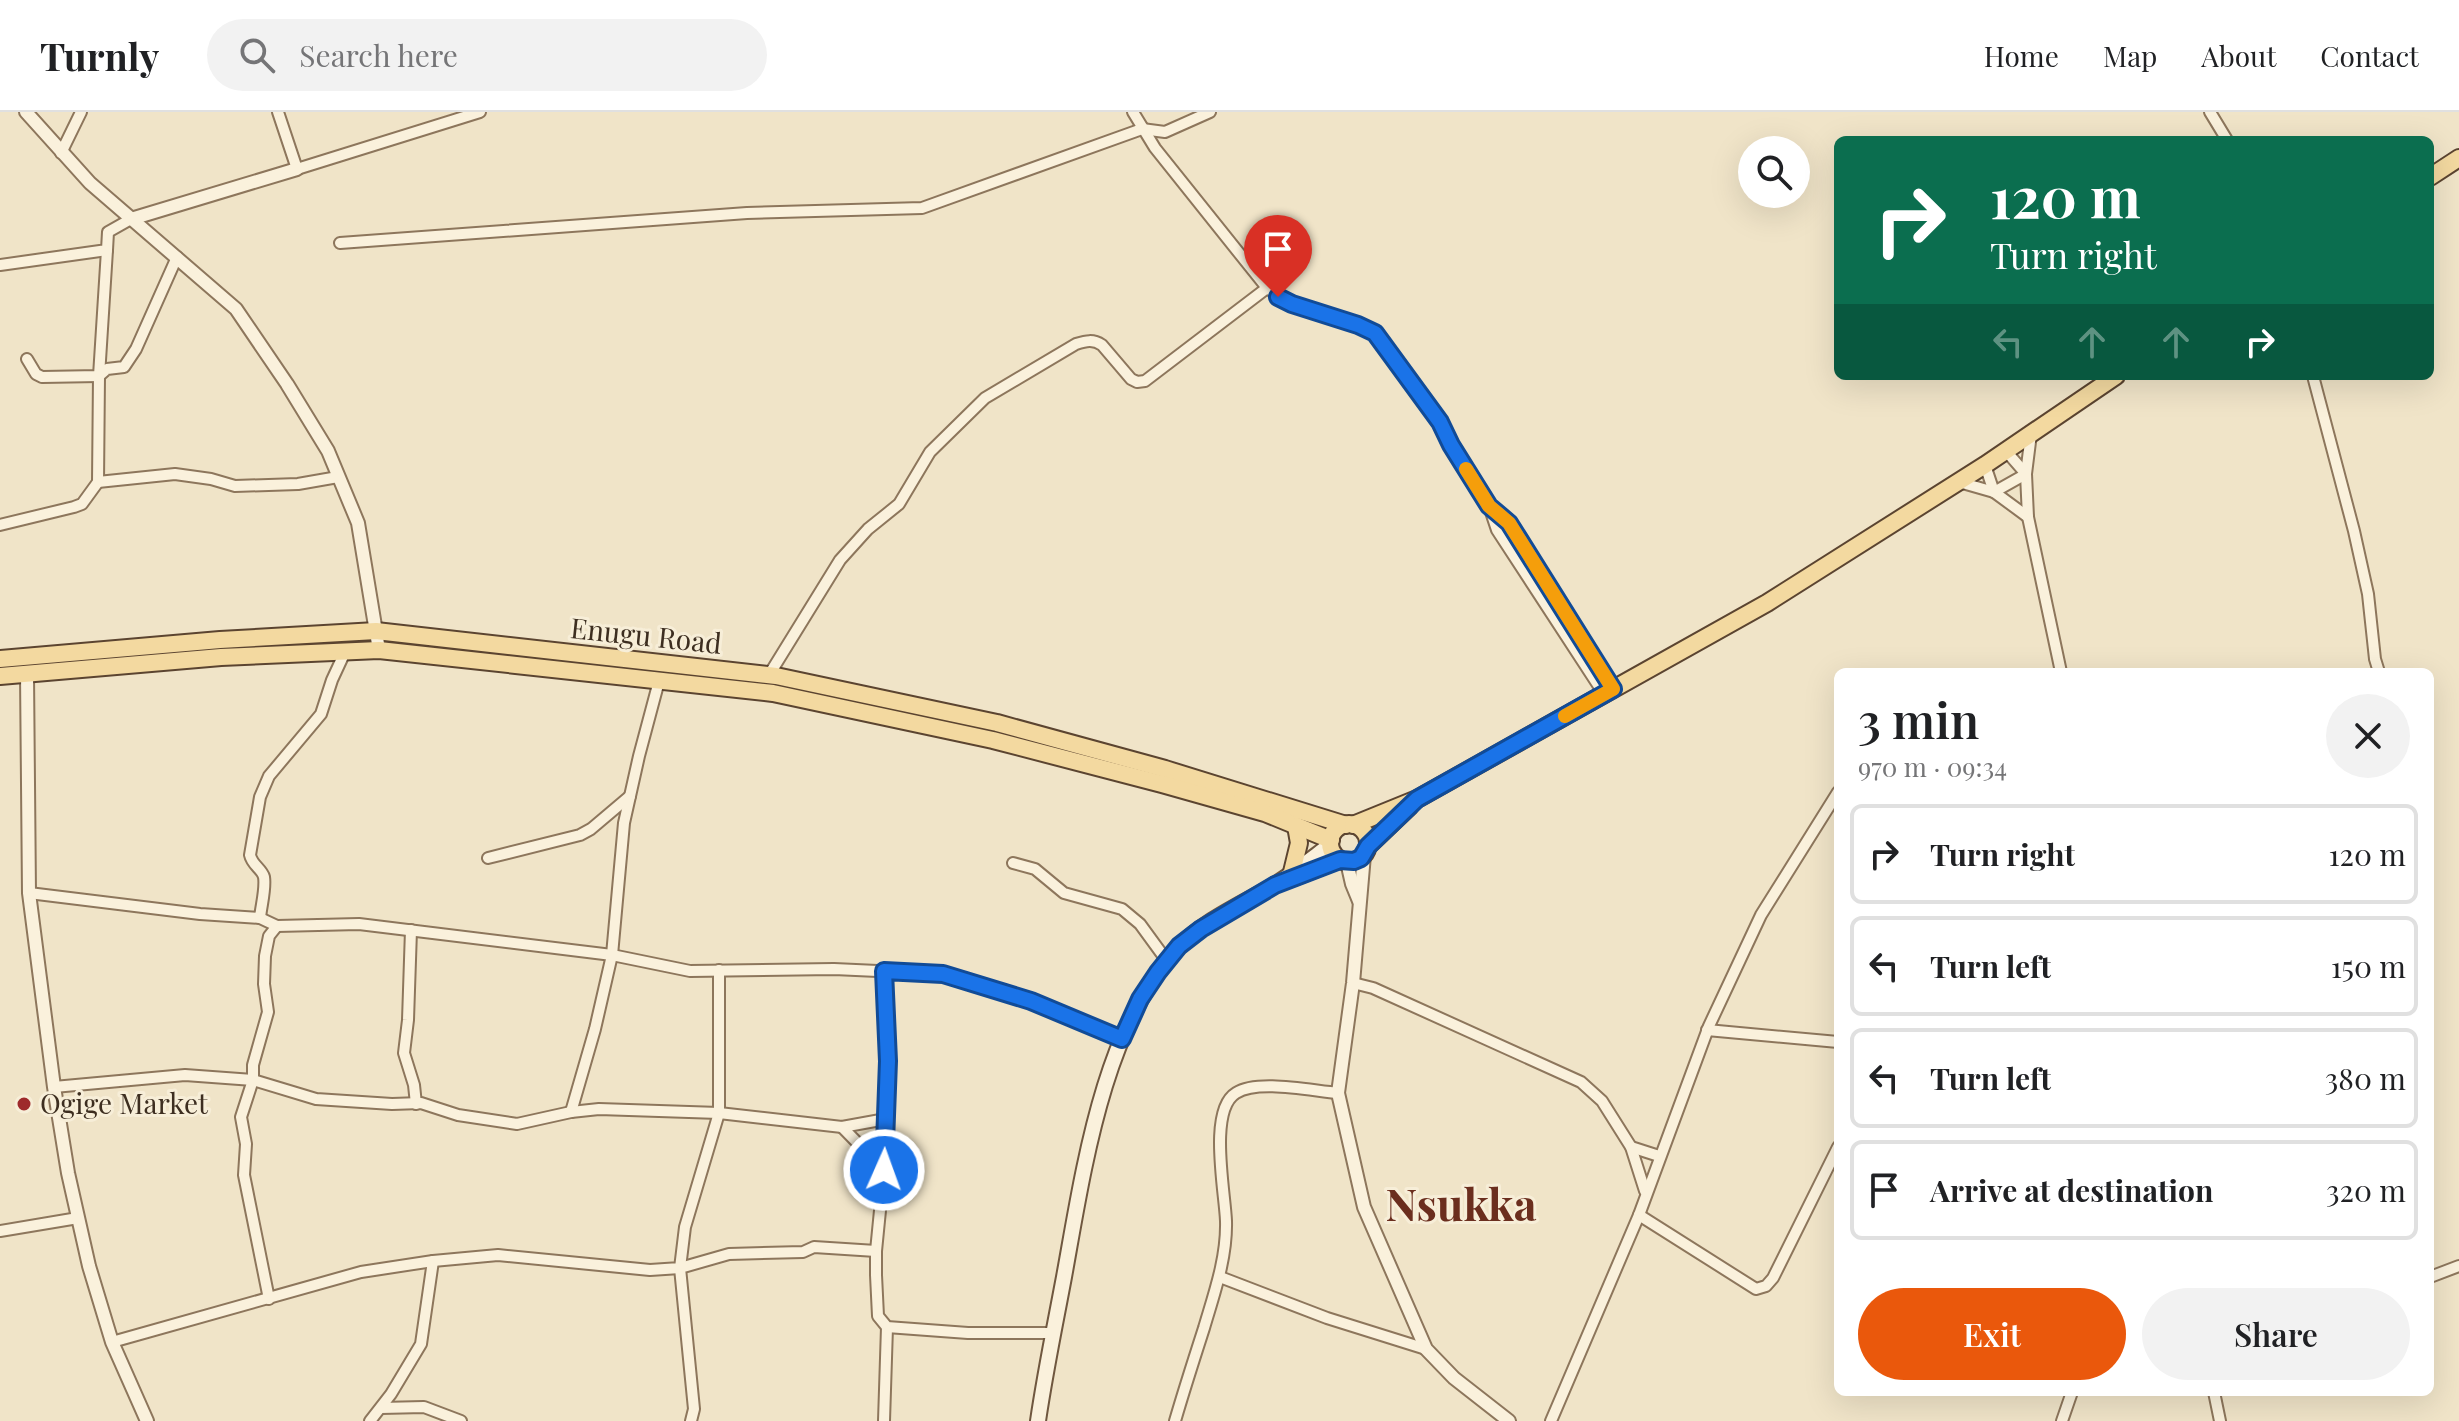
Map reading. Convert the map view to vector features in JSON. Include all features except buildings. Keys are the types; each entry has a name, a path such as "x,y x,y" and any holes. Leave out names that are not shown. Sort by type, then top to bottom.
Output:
{"main road":[{"path":"2434,174 2459,158"},
{"path":"1038,1421 1077,1205 1098,1114 1122,1039 1140,999 1179,946 1201,929 1275,885 1330,842 1336,830 1417,799 1767,603 1959,482 2110,380"},
{"name":"Enugu Road","path":"0,659 220,640 376,631 769,675 997,723 1165,769 1349,825"},
{"path":"0,676 221,657 379,650 773,693 993,740 1265,813 1330,842"},
{"path":"1275,885 1344,861 1354,861 1417,799"},
{"path":"1349,825 1365,832 1366,850"},
{"path":"1292,872 1299,843 1296,826"},
{"path":"1330,842 1332,851 1344,861"}],"street":[{"path":"26,112 90,183 236,309 287,384 328,451 358,523 379,650"},
{"path":"61,153 81,112"},
{"path":"278,112 297,169"},
{"path":"438,125 439,112"},
{"path":"0,525 82,504 98,482 99,376 108,232 131,219 480,112"},
{"path":"1133,112 1155,148 1267,288 1292,304 1375,333 1440,422 1489,506 1509,523 1609,691"},
{"path":"340,243 747,213 922,208 1142,129 1165,132 1210,112"},
{"path":"2210,112 2225,136"},
{"path":"1155,148 1165,132"},
{"path":"0,265 107,250"},
{"path":"27,359 36,374 42,377 99,376 107,369 124,367 177,257"},
{"path":"769,675 840,560 868,529 899,504 930,452 985,398 1076,344 1088,341 1102,345 1131,379 1145,381 1267,288"},
{"path":"2314,380 2368,594 2378,668"},
{"path":"2031,434 2026,474 2028,517 2060,668"},
{"path":"2006,451 2026,474"},
{"path":"1985,465 1994,492"},
{"path":"98,482 175,474 235,486 298,484 338,477"},
{"path":"1994,492 2026,474"},
{"path":"1959,482 1994,492 2028,517"},
{"path":"260,918 263,873 252,863 250,855 260,797 269,776 321,714 345,652"},
{"path":"27,674 29,893 54,1087 89,1266 112,1342 147,1421"},
{"path":"571,1112 612,955 624,823 659,681"},
{"path":"488,858 580,835 630,796"},
{"path":"1551,1421 1639,1215 1707,1030 1761,915 1834,798"},
{"path":"1366,850 1338,1093 1364,1207 1426,1349 1454,1378 1509,1421"},
{"path":"1344,861 1359,902"},
{"path":"1013,863 1035,869 1064,893 1122,909 1140,924 1167,961"},
{"path":"29,893 200,914 260,918 277,926 359,924 411,930 612,955 690,971 834,969 943,974 1031,1001 1122,1039"},
{"path":"269,1299 244,1175 246,1144 241,1117 253,1080 253,1065 268,1012 264,984 265,956 269,936 277,926"},
{"path":"411,930 404,1053 414,1085 416,1104"},
{"path":"691,1421 694,1409 680,1268 685,1227 719,1113 719,970"},
{"path":"884,971 888,1061 884,1170 876,1251 878,1316 887,1327 884,1421"},
{"path":"1353,983 1373,988 1581,1082 1602,1101 1631,1147 1645,1193"},
{"path":"1707,1030 1834,1042"},
{"path":"54,1087 185,1075 253,1080 316,1099 416,1104 458,1115 517,1124 599,1109 719,1113 842,1127 886,1119"},
{"path":"1175,1421 1220,1277 1226,1224 1219,1128 1225,1105 1234,1093 1249,1087 1338,1093"},
{"path":"842,1127 884,1170"},
{"path":"1631,1147 1659,1156"},
{"path":"1639,1215 1744,1283 1756,1289 1766,1286 1773,1278 1834,1155"},
{"path":"0,1231 78,1218"},
{"path":"112,1342 361,1272 433,1261 498,1255 650,1270 680,1268 729,1254 803,1252 814,1247 876,1251"},
{"path":"370,1421 421,1344 433,1261"},
{"path":"2434,1275 2459,1266"},
{"path":"1220,1277 1327,1318 1426,1349"},
{"path":"887,1327 968,1333 1054,1333"},
{"path":"2062,1421 2071,1396"},
{"path":"2215,1396 2220,1421"},
{"path":"381,1408 424,1407 461,1421"}],"slow traffic":[{"path":"1466,469 1489,506 1509,523 1613,689 1565,716"}],"place":[{"name":"Ogige Market","path":"24,1104"}],"district":[{"name":"Nsukka","path":"1461,1206"}],"route":[{"path":"884,1170 888,1061 884,971 943,974 1031,1001 1122,1039 1140,999 1158,972 1179,946 1201,929 1275,885 1340,860 1347,862 1361,858 1368,846 1417,799 1613,689 1509,523 1489,506 1440,422 1375,333 1278,297"}]}
